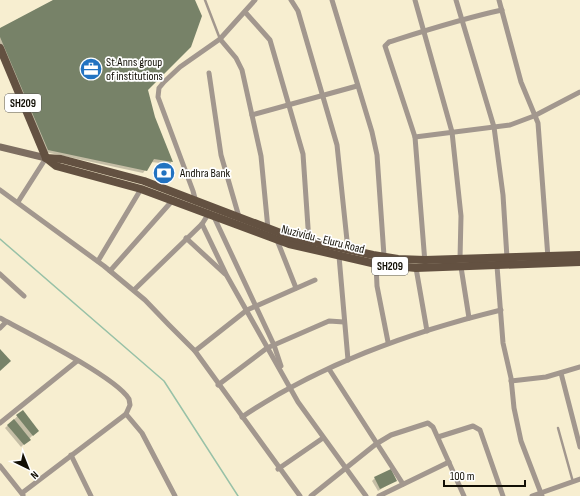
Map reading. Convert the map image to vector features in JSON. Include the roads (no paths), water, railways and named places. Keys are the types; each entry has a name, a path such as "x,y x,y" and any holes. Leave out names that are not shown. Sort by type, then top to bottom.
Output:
{"main road":[{"name":"SH209","path":"0,48 46,158"},
{"path":"0,147 46,158 61,159 144,181 211,212"},
{"path":"46,158 56,166 141,189 172,201 195,205"},
{"name":"Nuzividu - Eluru Road","path":"211,212 239,217 268,229 309,242 426,264 461,263 507,258 580,262"},
{"name":"Nuzividu - Eluru Road","path":"211,212 277,240 339,256 376,264 416,268 426,264"},
{"name":"Nuzividu - Eluru Road","path":"461,263 498,266 580,255"}],"street":[{"path":"195,205 158,97 159,88 171,75 220,39 255,0"},
{"path":"291,0 298,11 337,145 348,250"},
{"path":"332,0 372,132 377,155 384,256"},
{"path":"415,0 452,132 461,216 461,263 469,318"},
{"path":"456,0 494,127 503,195 507,258"},
{"path":"499,0 522,82 540,134 548,260"},
{"path":"426,264 415,137 385,46 389,42 461,19 502,10"},
{"path":"245,12 270,40 303,154 309,242"},
{"path":"220,39 236,58 242,70 261,156 268,229"},
{"path":"209,73 221,155 239,217"},
{"path":"252,115 323,97 358,86"},
{"path":"415,137 510,125 534,116 580,92"},
{"path":"18,202 46,158"},
{"path":"98,261 141,189"},
{"path":"0,190 98,261 134,290 194,351 278,469 300,496"},
{"path":"110,271 172,201"},
{"path":"134,290 202,224 211,212 274,345 284,375"},
{"path":"202,224 228,277 298,402 366,496"},
{"path":"186,238 228,277"},
{"path":"277,240 296,288"},
{"path":"339,256 348,360"},
{"path":"376,264 377,286 388,342"},
{"path":"498,266 503,343 511,381 514,408 521,441 541,494"},
{"path":"416,268 427,332"},
{"path":"0,274 24,296"},
{"path":"194,351 247,310 315,280"},
{"path":"242,417 290,386 388,342 501,310"},
{"path":"0,318 77,361 126,394 130,405 126,414 71,455 23,495 0,466"},
{"path":"218,385 267,348 329,320 344,322"},
{"path":"0,328 6,322"},
{"path":"0,423 77,361"},
{"path":"511,381 546,377 580,367"},
{"path":"329,369 403,484"},
{"path":"561,373 580,447"},
{"path":"126,414 142,433 175,496"},
{"path":"311,496 376,444 392,436 428,423 434,427 464,496"},
{"path":"438,437 473,426 477,427 480,430 503,496"},
{"path":"278,469 323,438"},
{"path":"71,455 91,496"},
{"path":"379,496 449,462"},
{"path":"532,496 580,479"}],"lane":[{"path":"206,0 220,39"},
{"path":"558,428 572,482"}],"waterway":[{"path":"0,239 164,381 238,496"}],"place":[{"name":"St.Anns group of institutions","path":"91,69"},
{"name":"Andhra Bank","path":"164,173"}]}
